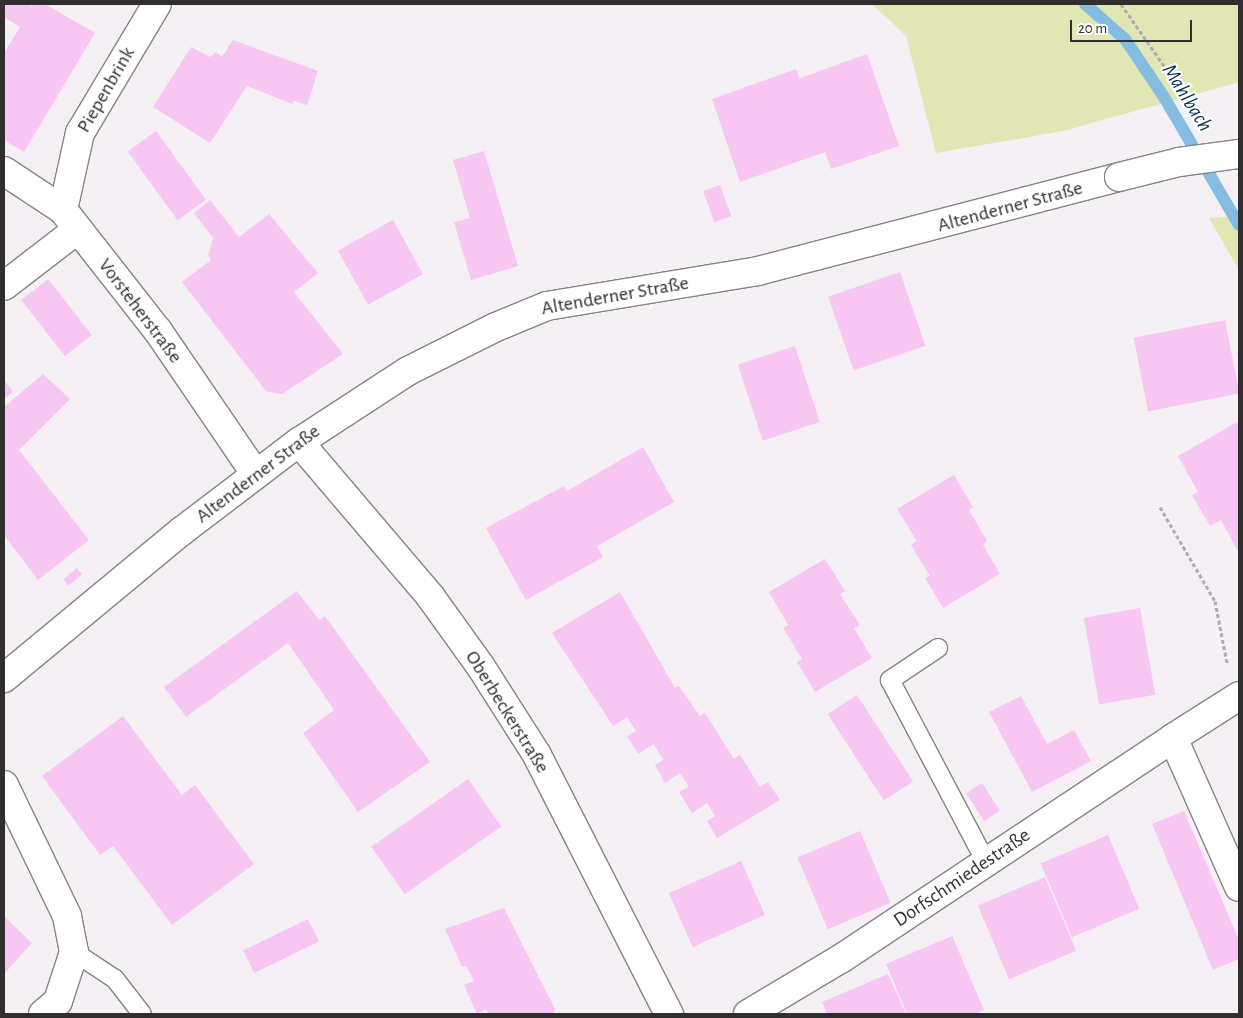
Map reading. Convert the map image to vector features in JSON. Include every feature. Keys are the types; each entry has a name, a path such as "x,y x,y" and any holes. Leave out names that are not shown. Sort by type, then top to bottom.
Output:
{"street":[{"name":"Piepenbrink","path":"71,220 80,133 157,4"},
{"name":"Altenderner Straße","path":"4,678 255,473 299,442 408,371 546,306 768,269 1188,160 1239,154"},
{"name":"Vorsteherstraße","path":"4,171 71,220 158,331 255,473"},
{"path":"4,286 71,220"},
{"name":"Oberbeckerstraße","path":"299,442 430,596 481,667 537,755 669,1014"},
{"name":"Dorfschmiedestraße","path":"748,1014 842,958 1237,697"},
{"path":"1174,738 1239,887"},
{"path":"4,785 67,916 74,952 58,1001 43,1014"}],"lane":[{"path":"938,648 890,680 986,862"},
{"path":"74,952 115,979 142,1014"}],"path":[{"path":"1121,4 1208,129"},
{"path":"1160,507 1215,601 1237,697"}],"green space":[{"path":"872,4 1239,4 1239,82 1063,131 936,153 906,36"},
{"path":"1239,216 1239,270 1209,218"}],"building":[{"path":"4,4 32,4 30,10 33,4 45,4 95,33 24,152 4,140 4,53 20,27 4,17"},
{"path":"233,40 318,71 307,105 294,101 292,104 247,86 210,143 153,107 191,47 210,57 216,52 222,57"},
{"path":"867,54 899,146 831,169 825,152 740,182 712,99 796,69 800,78"},
{"path":"156,131 206,200 178,220 128,152"},
{"path":"484,151 518,266 471,280 454,222 470,218 453,160"},
{"path":"720,185 731,216 714,222 703,191"},
{"path":"210,200 239,237 269,214 318,273 294,292 343,354 282,394 266,391 182,282 211,260 208,255 213,238 194,213"},
{"path":"393,220 423,274 368,305 338,251"},
{"path":"900,272 925,346 854,370 828,297"},
{"path":"48,279 92,335 65,356 21,300"},
{"path":"1225,320 1239,394 1148,411 1134,338"},
{"path":"795,346 820,422 763,441 738,365"},
{"path":"43,374 70,399 19,450 89,540 38,580 4,535 4,407"},
{"path":"4,380 13,392 4,399"},
{"path":"1237,422 1239,427 1239,553 1221,520 1210,526 1192,495 1198,492 1178,456"},
{"path":"643,447 674,502 597,546 603,557 526,600 486,528 564,486 567,491"},
{"path":"954,475 973,507 969,510 987,541 983,545 1000,574 943,608 925,578 930,576 911,545 917,541 897,509"},
{"path":"825,559 845,591 840,594 860,625 854,628 872,658 815,692 797,662 802,659 783,628 788,625 769,592"},
{"path":"77,568 82,574 68,586 63,580"},
{"path":"297,591 319,620 325,616 430,762 358,812 303,733 334,710 288,643 186,717 164,687"},
{"path":"620,592 675,688 679,686 700,716 705,713 734,759 740,755 760,787 768,782 780,800 717,838 707,821 715,816 707,803 692,813 679,792 689,787 680,773 665,783 655,765 663,760 654,744 638,754 627,736 636,731 627,717 613,726 552,633"},
{"path":"1140,608 1155,695 1099,705 1084,618"},
{"path":"857,695 913,781 884,800 828,714"},
{"path":"1021,696 1047,744 1074,730 1091,761 1032,792 989,712"},
{"path":"123,716 182,795 195,785 254,864 172,925 113,846 100,855 42,776"},
{"path":"468,779 501,827 405,894 371,847"},
{"path":"982,783 1000,811 984,821 966,793"},
{"path":"1184,811 1239,940 1239,959 1213,970 1152,824"},
{"path":"860,831 890,903 828,929 797,858"},
{"path":"1108,835 1139,909 1072,937 1041,864"},
{"path":"741,861 765,915 693,947 669,893"},
{"path":"1045,877 1076,951 1009,979 978,906"},
{"path":"504,908 555,1009 553,1014 489,1014 486,1009 477,1014 464,985 474,981 466,966 462,967 445,929"},
{"path":"4,916 32,943 4,974"},
{"path":"308,919 319,941 254,973 243,951"},
{"path":"952,936 984,1010 974,1014 907,1014 886,964"},
{"path":"888,974 906,1014 827,1014 822,1002"}],"waterway":[{"name":"Mahlbach","path":"1085,4 1125,39 1164,97 1239,225"}]}
